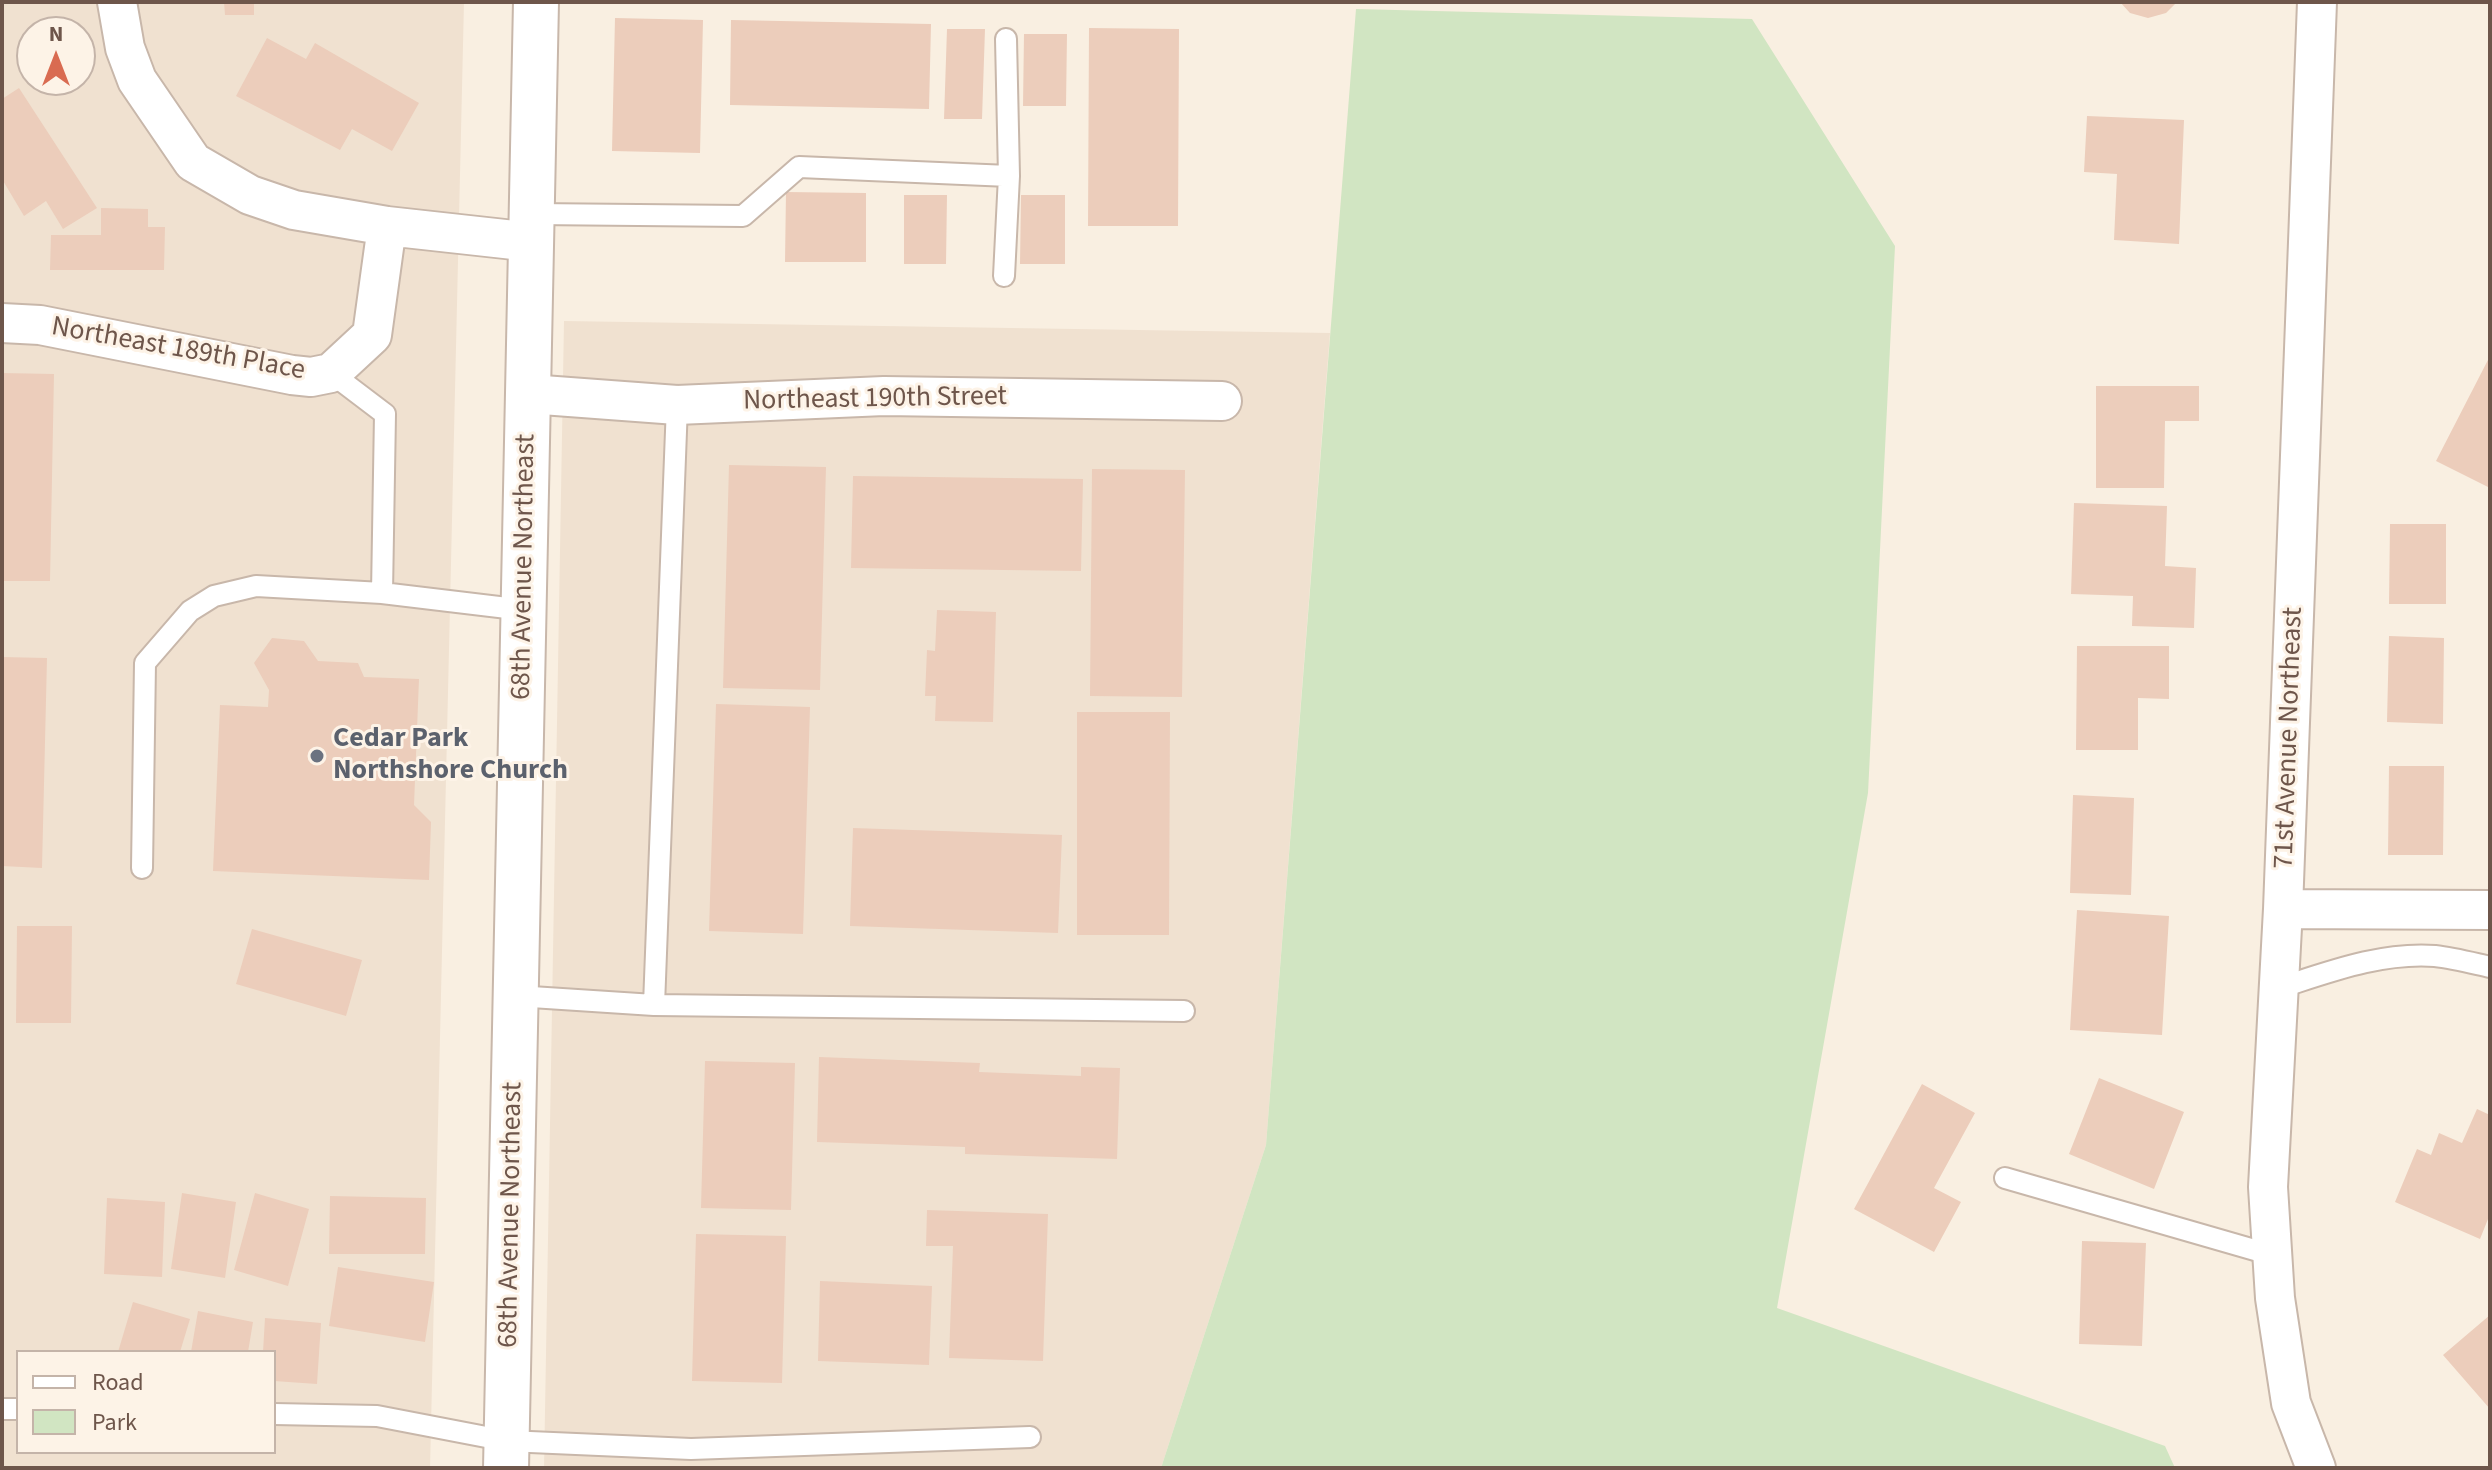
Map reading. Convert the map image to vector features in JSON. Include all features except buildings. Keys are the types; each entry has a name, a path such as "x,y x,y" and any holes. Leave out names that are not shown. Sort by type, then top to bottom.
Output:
{"street":[{"path":"117,2 125,48 137,80 193,162 250,195 294,210 387,226 532,228"},
{"name":"68th Avenue Northeast","path":"507,1454 536,2"},
{"name":"71st Avenue Northeast","path":"2316,1468 2291,1403 2275,1298 2268,1187 2283,909 2317,2"},
{"name":"Northeast 189th Place","path":"2,323 40,325 292,375 311,377 331,373 372,335 387,226"},
{"name":"Northeast 190th Street","path":"529,394 677,405 884,396 1222,401"},
{"path":"2283,909 2490,910"}],"lane":[{"path":"1004,276 1009,176 1006,39"},
{"path":"532,228 743,216 799,167 1009,176"},
{"path":"331,373 385,414 382,593"},
{"path":"654,1005 677,405"},
{"path":"142,868 145,663 190,611 214,596 256,586 382,593 524,610"},
{"path":"2279,988 2355,963 2392,958 2435,956 2490,967"},
{"path":"516,996 654,1005 1184,1011"},
{"path":"2005,1178 2272,1255"},
{"path":"276,1414 377,1416 507,1454 1030,1437"}],"shaded area":[{"path":"2,2 464,2 430,1468 2,1468"},
{"path":"564,321 1330,333 1266,1145 1161,1468 544,1468"}],"green space":[{"path":"1356,9 1752,19 1895,246 1868,793 1777,1308 2165,1446 2175,1468 1161,1468 1266,1145"}],"place":[{"name":"Cedar Park Northshore Church","path":"317,756"}]}
